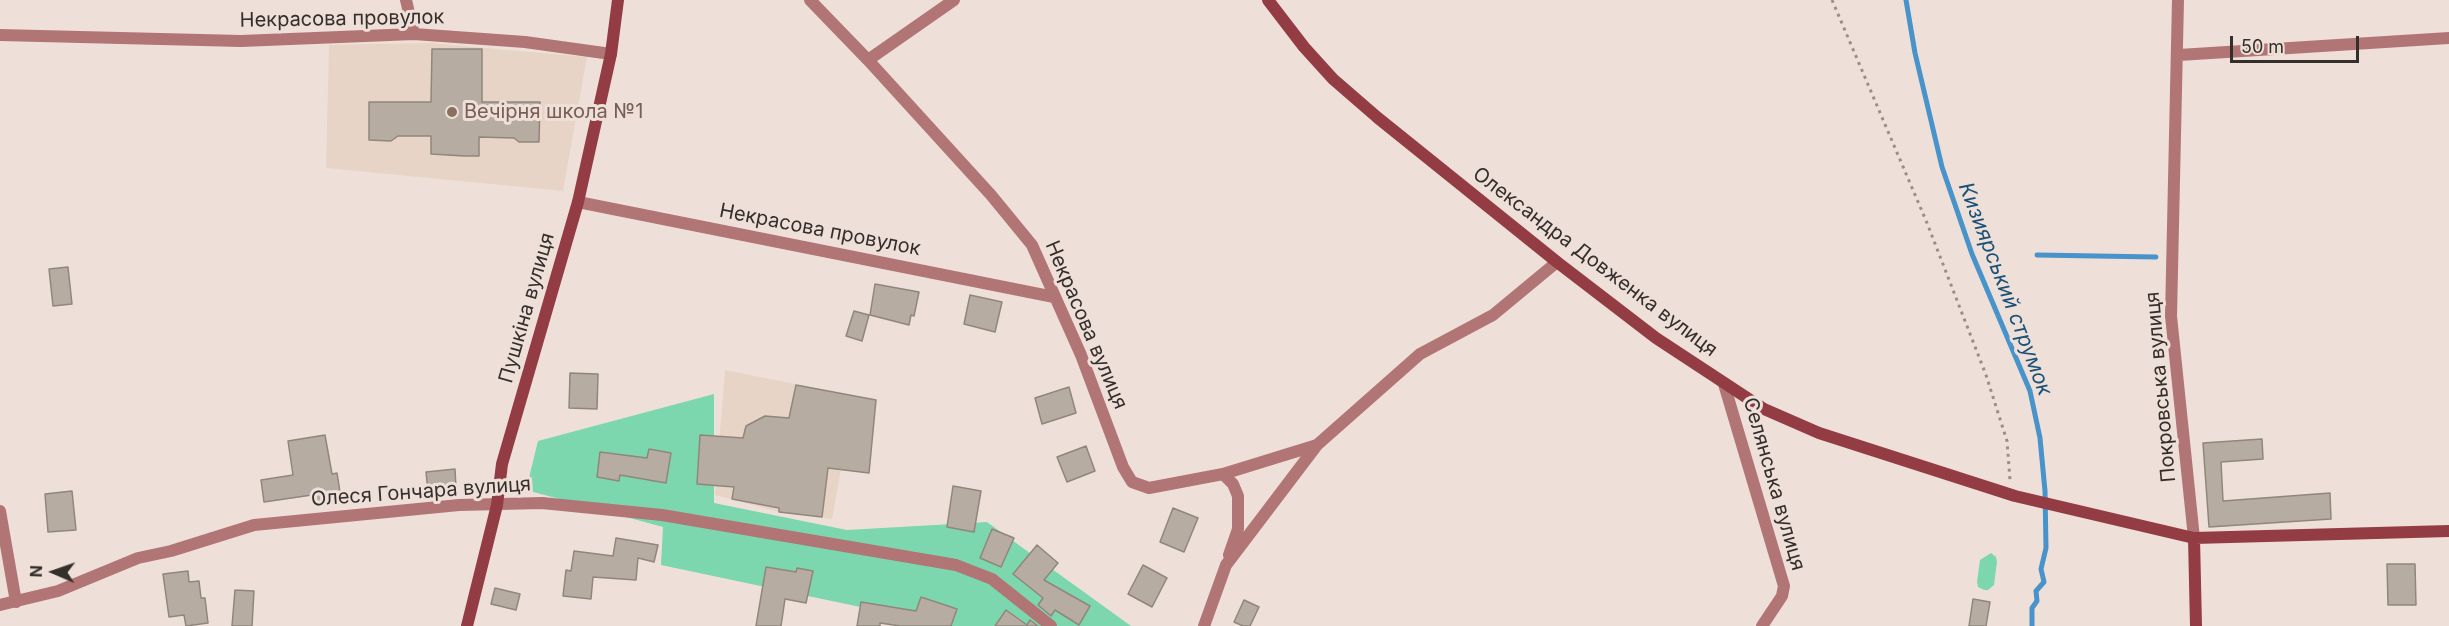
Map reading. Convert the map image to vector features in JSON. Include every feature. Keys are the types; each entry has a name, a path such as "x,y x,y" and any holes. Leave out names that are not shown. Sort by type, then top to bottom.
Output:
{"street":[{"path":"405,0 414,34"},
{"name":"Пушкіна вулиця","path":"467,626 497,505 502,464 578,202 611,54 618,0"},
{"name":"Некрасова вулиця","path":"810,0 991,195 1032,245 1081,355 1123,467 1132,482 1149,488 1223,474 1317,445"},
{"path":"868,60 954,0"},
{"name":"Олександра Довженка вулиця","path":"1268,0 1304,47 1334,79 1378,118 1557,262 1656,338 1764,409 1819,433 2015,496 2057,508 2194,538 2449,531"},
{"name":"Покровська вулиця","path":"2178,0 2179,55 2171,316 2194,538 2196,626"},
{"name":"Некрасова провулок","path":"0,35 241,41 414,34 525,42 611,54"},
{"path":"2179,55 2449,38"},
{"name":"Некрасова провулок","path":"578,202 1054,297"},
{"path":"1226,565 1317,445 1420,354 1493,315 1557,262"},
{"name":"Селянська вулиця","path":"1725,384 1784,586 1782,596 1762,626"},
{"path":"1204,626 1238,529 1238,496 1233,484 1223,474"},
{"name":"Олеся Гончара вулиця","path":"0,605 58,591 138,558 254,525 459,505 542,503 662,515 956,565 992,579 1051,626"},
{"path":"0,511 16,602"}],"path":[{"path":"1832,0 1927,223 1986,375 2007,441 2010,479 2015,496"}],"shaded area":[{"name":"Вечірня школа №1","path":"430,43 587,57 563,191 326,168 329,45"},
{"path":"725,370 876,400 869,473 841,470 832,519 779,512 715,495"}],"green space":[{"path":"714,394 714,503 847,530 987,522 1131,626 919,626 903,616 661,565 663,527 526,490 538,441"},
{"path":"1991,553 1996,557 1997,562 1994,585 1984,590 1978,587 1977,582 1980,560"}],"building":[{"path":"432,49 482,49 482,102 540,102 539,142 519,142 514,138 479,137 479,156 464,156 431,154 431,136 398,136 391,141 369,140 369,102 431,102"},
{"path":"68,267 72,304 53,306 49,269"},
{"path":"875,284 919,292 914,316 911,315 909,325 870,315"},
{"path":"970,295 1002,302 995,332 964,324"},
{"path":"854,311 869,315 862,341 846,336"},
{"path":"570,373 598,374 597,409 569,408"},
{"path":"796,385 876,400 869,473 828,468 822,517 779,512 779,508 732,499 734,487 697,484 700,435 743,438 746,426 765,416 789,418"},
{"path":"1069,387 1076,413 1042,424 1035,398"},
{"path":"325,435 332,474 337,473 341,498 314,503 312,495 264,502 261,480 293,475 288,441"},
{"path":"2262,439 2263,459 2221,462 2223,501 2330,493 2331,519 2209,527 2203,443"},
{"path":"1086,446 1095,471 1067,482 1057,457"},
{"path":"649,449 671,453 666,483 620,475 619,481 597,477 600,452 647,458"},
{"path":"455,469 456,488 428,491 426,472"},
{"path":"953,486 981,491 974,532 947,527"},
{"path":"72,491 76,530 48,532 45,494"},
{"path":"1173,508 1198,518 1184,552 1160,542"},
{"path":"992,529 1014,538 1001,567 980,558"},
{"path":"616,538 658,545 654,562 638,558 636,580 593,577 591,599 563,596 566,570 571,571 574,551 613,556"},
{"path":"1037,545 1058,563 1044,580 1090,606 1079,625 1055,610 1051,616 1038,605 1043,598 1013,574"},
{"path":"2387,564 2415,564 2416,605 2388,605"},
{"path":"1143,565 1167,578 1152,607 1128,594"},
{"path":"766,567 796,572 797,568 813,571 806,603 785,599 781,626 756,626"},
{"path":"188,571 189,582 199,581 201,598 205,598 208,623 186,626 184,615 169,617 163,574"},
{"path":"495,588 520,594 516,610 491,604"},
{"path":"235,590 254,591 252,626 232,626"},
{"path":"921,597 957,609 951,626 900,626 880,623 880,626 857,626 861,602 916,611"},
{"path":"1973,599 1990,602 1986,626 1969,626"},
{"path":"1244,600 1259,607 1250,626 1234,622"},
{"path":"1006,610 1027,625 1030,620 1038,626 995,626"}],"waterway":[{"name":"Кизиярський струмок","path":"1906,0 1915,53 1942,167 1972,254 2030,391 2040,438 2045,491 2046,548 2041,569 2044,582 2036,591 2037,601 2032,608 2032,626"},
{"path":"2037,255 2156,257"}],"place":[{"name":"Вечірня школа №1","path":"452,112"}]}
